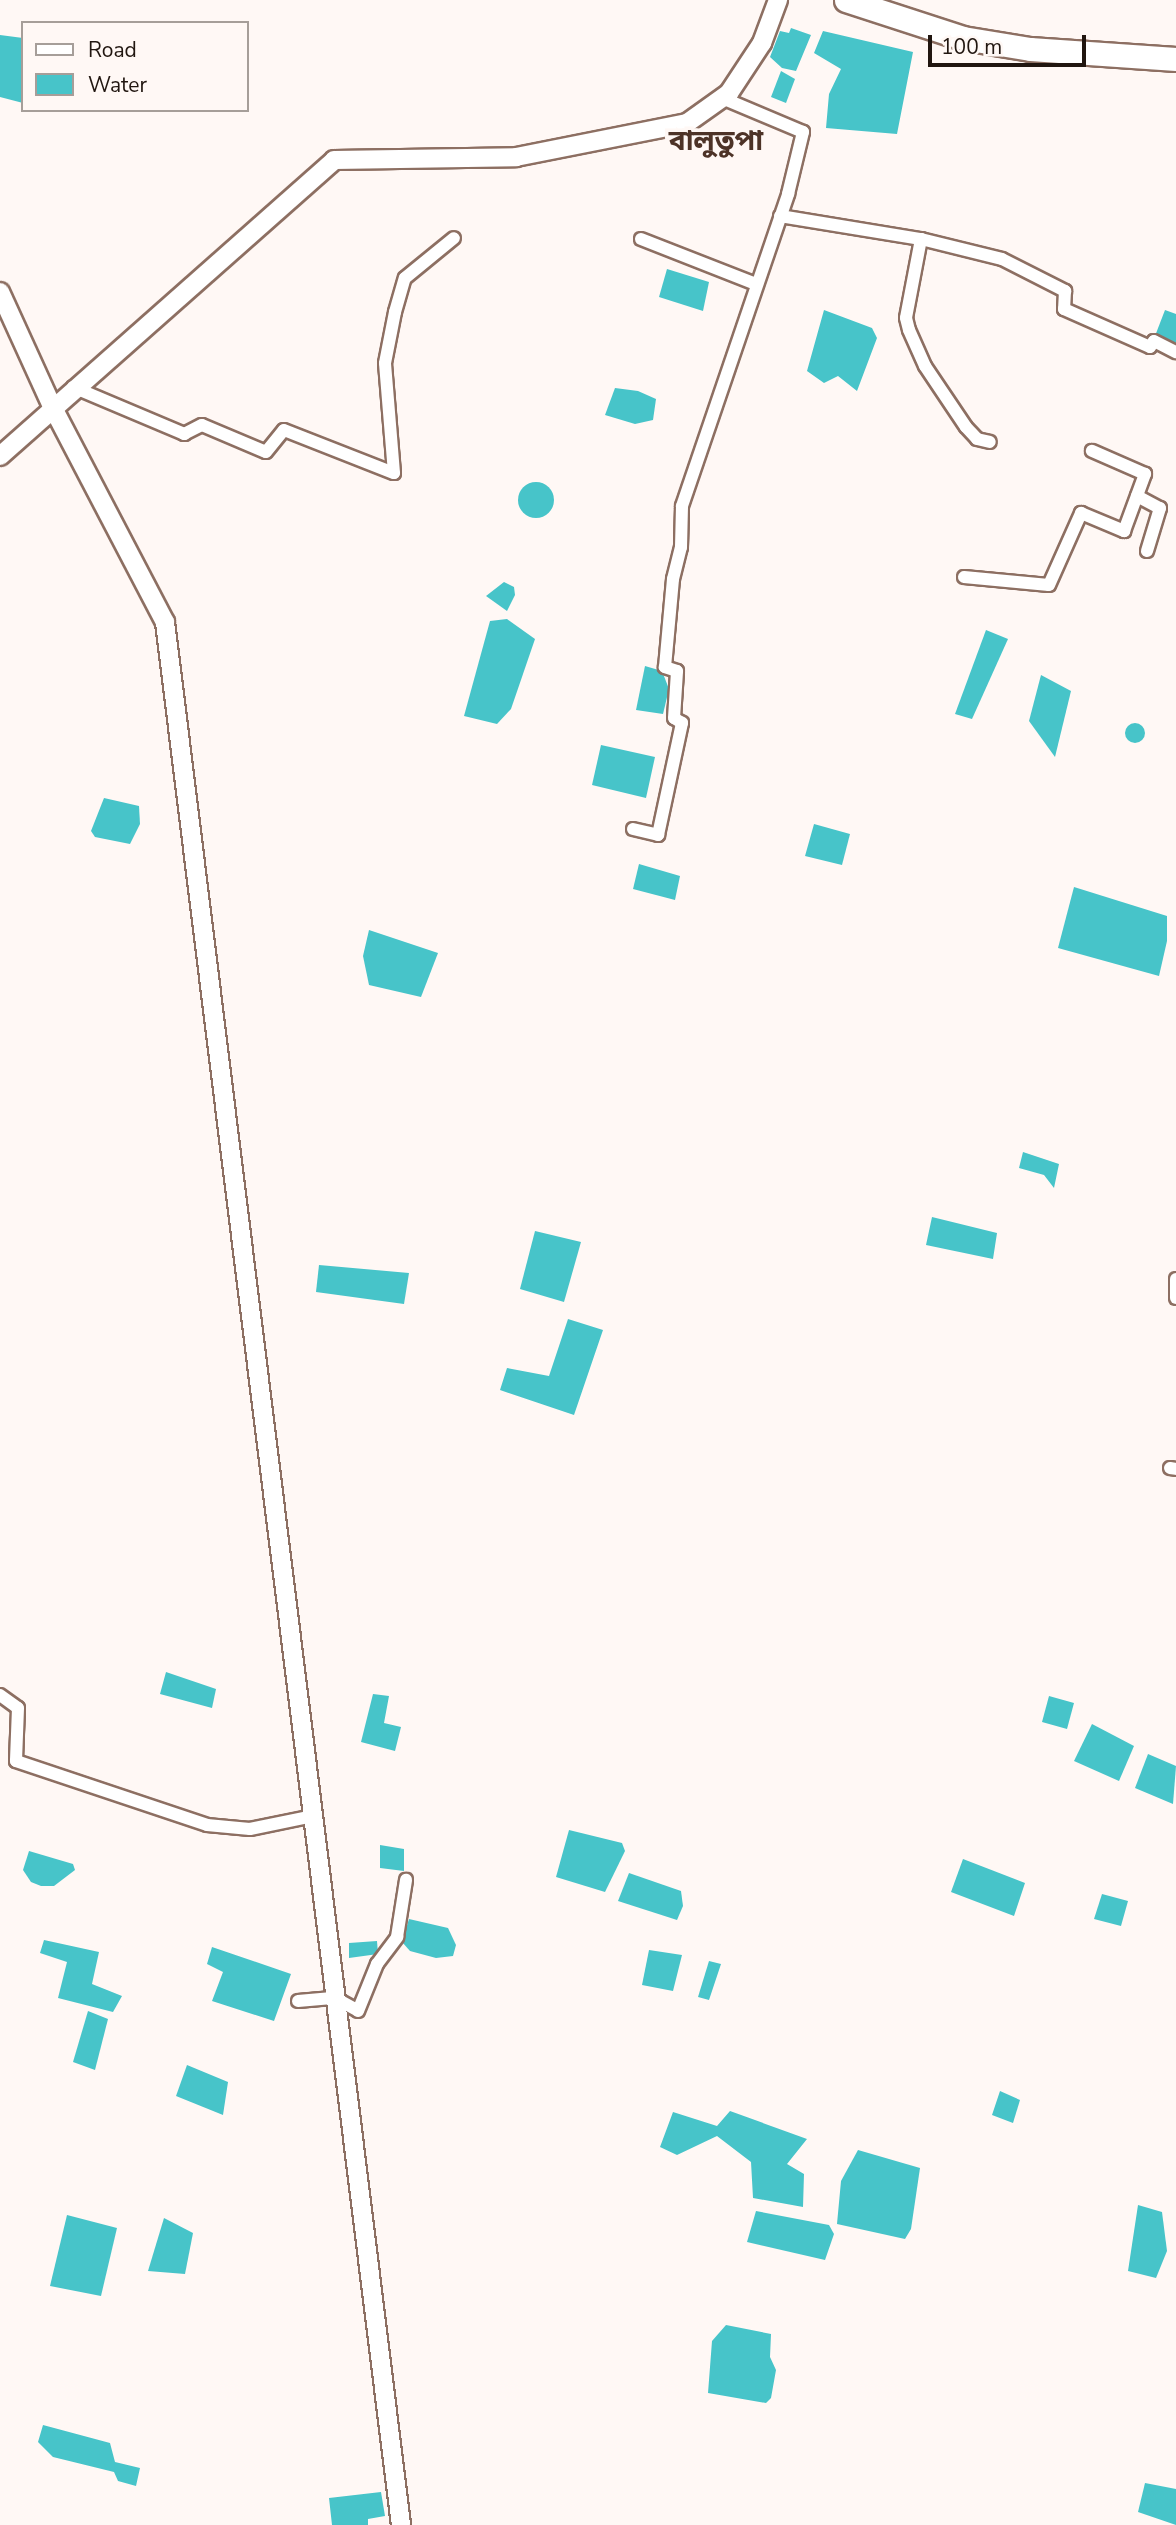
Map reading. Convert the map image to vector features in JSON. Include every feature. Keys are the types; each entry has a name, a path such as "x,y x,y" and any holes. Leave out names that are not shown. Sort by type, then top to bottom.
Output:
{"highway":[{"path":"846,0 939,31 1000,45 1176,60"}],"street":[{"path":"0,456 73,387 334,160 516,157 687,123 722,98 762,43 778,0"},
{"path":"633,829 659,835 682,723 674,718 677,671 665,667 673,579 681,547 682,506 780,216 803,132 722,98"},
{"path":"780,216 921,239 1002,259 1065,291 1064,309 1150,347 1154,341 1176,352"},
{"path":"73,387 184,434 202,425 266,452 284,430 394,473 385,363 395,312 405,278 454,238"},
{"path":"641,239 756,284"},
{"path":"921,239 906,318 909,330 925,366 966,427 977,439 990,442"},
{"path":"0,292 52,406 165,622 401,2525"},
{"path":"964,577 1049,585 1081,513 1124,531 1145,474 1092,451"},
{"path":"1137,496 1160,508 1147,551"},
{"path":"1176,1279 1176,1298"},
{"path":"0,1695 18,1708 16,1761 207,1825 250,1829 313,1816"},
{"path":"298,2001 335,1998 358,2011 377,1964 397,1937 406,1880"}],"water":[{"path":"791,28 811,35 796,71 782,68 770,57 780,31 789,33"},
{"path":"823,31 913,52 897,134 826,128 829,94 841,69 814,53"},
{"path":"0,35 21,38 21,102 0,97"},
{"path":"781,71 795,79 786,103 771,97"},
{"path":"667,269 709,282 703,311 659,297"},
{"path":"824,310 872,328 877,338 857,391 838,376 824,383 807,371"},
{"path":"1165,310 1176,314 1176,344 1155,336"},
{"path":"615,388 638,391 656,399 653,420 635,424 605,415"},
{"path":"536,482 548,488 554,500 548,512 536,518 524,512 518,500 524,488"},
{"path":"504,582 514,587 515,595 507,611 486,596"},
{"path":"507,619 535,639 511,709 497,724 464,716 490,621"},
{"path":"986,630 1008,639 972,719 955,714"},
{"path":"645,666 662,671 669,689 663,714 636,710"},
{"path":"1041,675 1071,691 1055,757 1029,721"},
{"path":"1135,723 1142,726 1145,733 1142,740 1135,743 1128,740 1125,733 1128,726"},
{"path":"601,745 655,757 646,798 592,785"},
{"path":"104,798 139,806 140,824 130,844 95,837 91,831"},
{"path":"814,824 850,834 842,865 805,856"},
{"path":"639,864 680,876 675,900 633,889"},
{"path":"1074,887 1167,916 1167,941 1159,976 1058,948"},
{"path":"369,930 438,953 421,997 369,985 363,956"},
{"path":"1023,1152 1059,1164 1054,1188 1044,1175 1019,1168"},
{"path":"932,1217 997,1233 993,1259 926,1245"},
{"path":"535,1231 581,1242 564,1302 520,1289"},
{"path":"319,1265 409,1273 404,1304 316,1292"},
{"path":"568,1319 603,1330 574,1415 500,1390 507,1368 549,1376"},
{"path":"166,1672 216,1689 212,1708 160,1694"},
{"path":"373,1694 389,1696 384,1723 401,1727 395,1751 361,1742"},
{"path":"1049,1696 1074,1703 1067,1729 1042,1722"},
{"path":"1092,1724 1134,1746 1119,1781 1074,1761"},
{"path":"1148,1754 1176,1766 1173,1804 1135,1788"},
{"path":"569,1830 622,1843 625,1851 605,1892 556,1877"},
{"path":"380,1845 404,1849 404,1871 380,1868"},
{"path":"29,1851 73,1864 75,1870 54,1886 41,1886 31,1882 23,1870"},
{"path":"963,1859 1025,1883 1014,1916 951,1892"},
{"path":"629,1873 681,1891 683,1906 677,1920 618,1901"},
{"path":"1102,1894 1128,1901 1121,1926 1094,1919"},
{"path":"409,1919 448,1928 456,1945 453,1956 436,1958 410,1951 402,1942"},
{"path":"44,1940 99,1952 92,1984 122,1996 113,2012 58,1998 67,1962 40,1953"},
{"path":"377,1941 378,1954 349,1958 349,1943"},
{"path":"212,1947 291,1974 274,2021 212,2001 223,1972 207,1964"},
{"path":"649,1950 682,1955 673,1991 642,1985"},
{"path":"709,1961 721,1964 709,2000 698,1997"},
{"path":"88,2011 108,2019 95,2070 73,2062"},
{"path":"187,2065 228,2082 223,2115 176,2096"},
{"path":"1000,2091 1020,2100 1013,2123 992,2115"},
{"path":"730,2111 807,2139 787,2164 804,2174 803,2207 753,2198 751,2162 717,2136 677,2155 660,2147 673,2112 717,2126"},
{"path":"858,2150 920,2168 911,2229 905,2239 837,2224 841,2181"},
{"path":"1138,2205 1162,2212 1167,2251 1156,2278 1128,2271"},
{"path":"756,2211 829,2225 834,2234 825,2260 747,2242"},
{"path":"67,2215 117,2228 101,2296 50,2286"},
{"path":"164,2218 193,2233 185,2274 148,2271"},
{"path":"726,2325 771,2334 770,2357 776,2370 771,2398 766,2403 708,2393 712,2341"},
{"path":"43,2425 110,2443 115,2462 140,2468 136,2486 118,2481 114,2472 53,2457 38,2442"},
{"path":"1145,2483 1176,2489 1176,2525 1138,2512"},
{"path":"381,2492 385,2516 368,2519 368,2525 332,2525 329,2498"}],"district":[{"name":"বালুতুপা","path":"716,141"}]}
